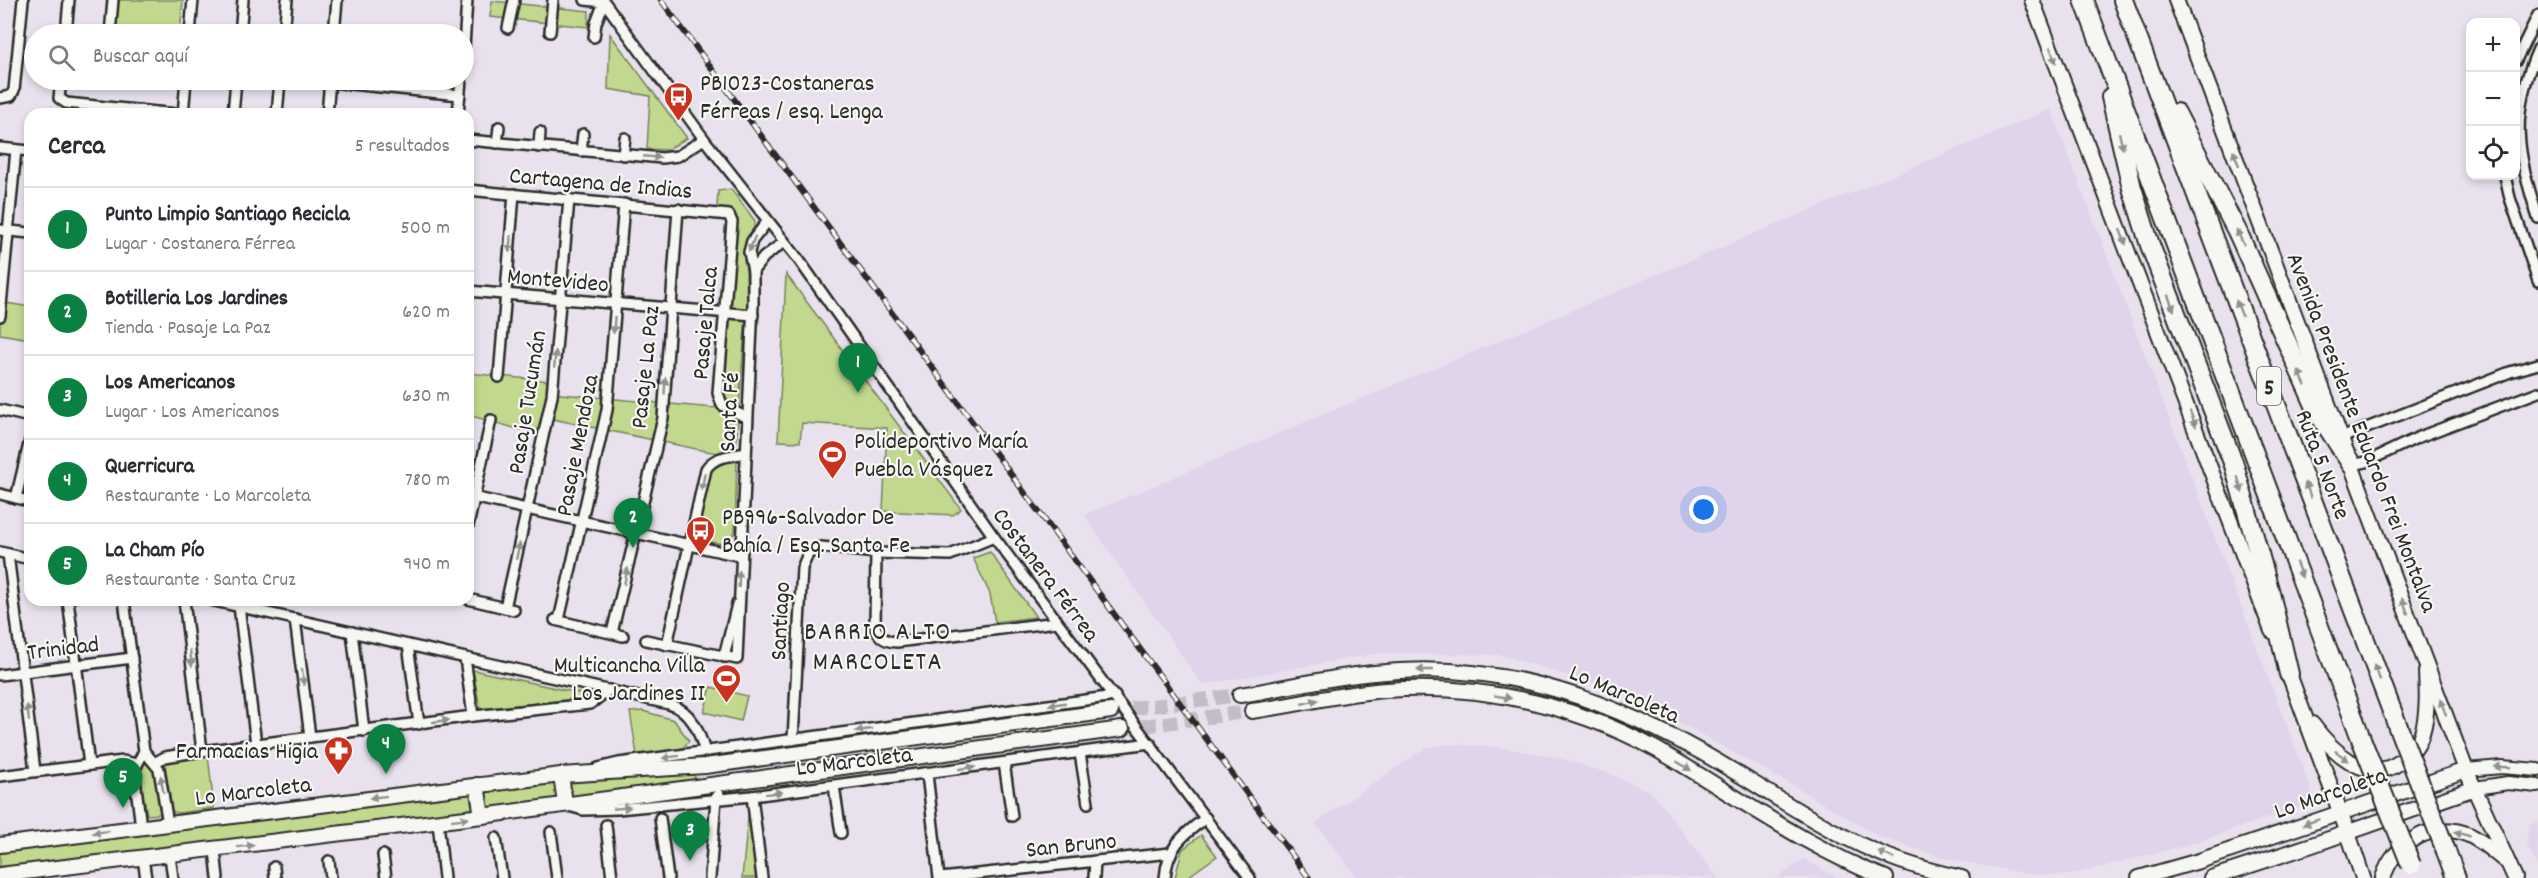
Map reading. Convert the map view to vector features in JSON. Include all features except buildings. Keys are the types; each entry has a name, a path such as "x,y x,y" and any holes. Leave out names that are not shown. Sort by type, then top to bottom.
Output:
{"highway":[{"name":"5","path":"2084,0 2413,871"},
{"name":"Ruta 5 Norte","path":"2123,0 2456,878"},
{"path":"2100,43 2121,144 2140,214 2156,262 2234,465 2270,593 2289,674"},
{"path":"2140,45 2238,233 2319,414 2352,465"}],"main road":[{"path":"2032,0 2289,674 2363,878"},
{"name":"Avenida Presidente Eduardo Frei Montalva","path":"2176,0 2466,770 2512,872"},
{"path":"2303,713 2331,748 2350,762 2371,769 2391,768 2409,755 2423,732 2426,707 2425,661"},
{"name":"Lo Marcoleta","path":"1240,695 1347,676 1402,671 1456,671 1511,678 1568,691 1622,712 1699,751 1850,840 1895,859 1962,878"},
{"name":"Lo Marcoleta","path":"1252,711 1387,690 1447,690 1516,699 1564,711 1619,731 1672,758 1844,861 1886,878"},
{"name":"Lo Marcoleta","path":"0,845 561,774 583,775 716,764 1111,711"},
{"name":"Lo Marcoleta","path":"1,877 438,822 1122,729"},
{"name":"Lo Marcoleta","path":"2139,878 2199,861 2466,770"},
{"path":"561,774 565,803"},
{"path":"477,785 482,816"},
{"name":"Lo Marcoleta","path":"2211,878 2475,788"},
{"path":"1774,820 1783,815 1789,805"},
{"path":"1801,836 1805,827 1815,820"},
{"path":"2383,878 2390,862 2403,846 2420,835 2439,831 2458,832 2477,839 2512,872"}],"street":[{"path":"0,98 11,96 14,90 23,0"},
{"path":"67,24 69,0"},
{"path":"111,24 113,0"},
{"path":"191,24 193,0"},
{"path":"241,24 243,0"},
{"path":"285,24 287,0"},
{"path":"335,24 337,0"},
{"path":"465,24 467,0"},
{"path":"508,28 514,0"},
{"path":"550,32 553,0"},
{"path":"585,0 603,1 594,37"},
{"name":"Costanera Férrea","path":"603,1 704,139 784,242 994,537 1250,878"},
{"path":"2520,52 2538,15"},
{"path":"2538,49 2523,91 2519,138 2523,169 2538,218"},
{"path":"61,90 61,100 66,103 116,108"},
{"path":"184,108 185,90"},
{"path":"234,108 235,90"},
{"path":"278,108 279,90"},
{"path":"328,108 329,90"},
{"path":"414,90 460,95"},
{"path":"459,108 460,90"},
{"path":"497,143 499,127"},
{"path":"539,147 540,132"},
{"path":"581,151 583,134"},
{"path":"623,154 625,138"},
{"path":"474,141 662,158 674,157 704,139"},
{"path":"0,148 24,151"},
{"path":"0,316 4,230 16,150"},
{"path":"2506,180 2538,281"},
{"name":"Cartagena de Indias","path":"474,191 726,213 730,216"},
{"path":"499,377 514,194"},
{"name":"Pasaje Tucumán","path":"474,600 509,609 527,509 550,405 569,199"},
{"name":"Pasaje Mendoza","path":"612,633 556,620 607,410 624,204"},
{"name":"Pasaje La Paz","path":"612,633 664,411 678,209"},
{"name":"Pasaje Talca","path":"730,216 732,222 718,399 722,405 747,418"},
{"name":"Santa Fé","path":"738,602 753,315 753,271 749,257 750,246 767,222"},
{"path":"4,230 24,232"},
{"path":"753,271 764,257 784,242"},
{"name":"Montevideo","path":"474,291 753,315"},
{"path":"2341,438 2510,372 2538,364"},
{"path":"2352,465 2366,462 2420,437 2538,392"},
{"path":"0,410 24,416"},
{"path":"474,485 491,420"},
{"path":"667,645 706,469 710,462 717,458 746,453"},
{"path":"0,494 20,499 24,475"},
{"path":"474,497 636,535 740,556"},
{"name":"Santiago","path":"793,740 803,563 808,554 821,547 876,553 950,555 994,537"},
{"path":"24,558 4,553 35,771"},
{"path":"876,553 875,626 886,640 897,642 1057,622"},
{"path":"646,640 737,659 738,602"},
{"path":"724,657 738,602"},
{"path":"69,606 89,765"},
{"path":"125,606 144,751 136,764 134,778 141,827"},
{"path":"185,606 202,751"},
{"path":"256,744 239,606 669,704 681,708 696,726 705,752"},
{"path":"296,619 310,737"},
{"path":"352,632 364,731"},
{"path":"612,633 622,636"},
{"path":"408,645 419,724"},
{"name":"Trinidad","path":"0,675 132,658"},
{"path":"465,658 472,716"},
{"path":"156,762 165,757 202,751 472,716 590,704 609,690"},
{"name":"Lo Marcoleta","path":"583,775 602,766 1115,696"},
{"name":"Lo Marcoleta","path":"565,803 583,810 752,796 1150,744"},
{"path":"144,751 156,762 161,777 168,824"},
{"path":"1080,753 1088,803"},
{"path":"0,776 123,761 136,764"},
{"path":"1004,763 1012,816"},
{"name":"Lo Marcoleta","path":"2466,770 2502,767 2538,770"},
{"path":"927,774 940,878"},
{"path":"710,878 716,798 727,783"},
{"name":"Lo Marcoleta","path":"2475,788 2508,783 2538,786"},
{"path":"834,786 841,833"},
{"path":"752,796 762,878"},
{"path":"660,818 668,878"},
{"path":"1165,878 1170,854 1183,835 1206,818"},
{"path":"438,822 444,878"},
{"path":"606,825 612,878"},
{"path":"551,832 557,878"},
{"path":"496,838 501,878"},
{"path":"214,850 218,878"},
{"name":"San Bruno","path":"940,878 1024,874 1095,861 1170,854"},
{"path":"383,855 386,878"},
{"path":"170,856 172,878"},
{"path":"143,859 146,878"},
{"path":"328,861 331,878"},
{"path":"1094,878 1095,861"},
{"path":"274,867 275,878"}],"shaded area":[{"path":"2051,109 2316,802 2184,846 2071,875 2033,875 1946,859 1879,837 1797,788 1624,692 1499,655 1381,653 1202,685 1084,515"},
{"path":"1452,744 1505,748 1556,757 1605,772 1652,792 1718,878 1357,878 1315,823 1427,747"},
{"path":"2538,820 2538,867 2526,844 2529,826"},
{"path":"1804,859 1838,878 1777,878"}],"green space":[{"path":"115,0 183,0 181,24 114,24"},
{"path":"492,1 589,11 588,27 490,17"},
{"path":"610,34 687,138 667,150 647,149 650,96 608,89"},
{"path":"731,189 755,221 745,242 747,302 736,449 724,454 543,417 539,435 474,417 474,374 550,381 550,393 714,408 723,397 734,214 717,208 718,191"},
{"path":"786,274 961,509 953,515 883,511 887,428 802,423 800,442 778,441"},
{"path":"0,302 24,306 24,338 0,334"},
{"path":"737,458 735,532 728,541 723,543 697,538 711,464 725,463"},
{"path":"990,552 1036,617 995,622 990,594 973,558"},
{"path":"473,670 592,696 480,709"},
{"name":"Multicancha Villa Los Jardines II","path":"711,687 747,696 741,721 704,712"},
{"path":"643,711 674,720 689,741 681,750 637,755 630,712"},
{"path":"208,755 214,808 173,812 170,807 165,762"},
{"path":"152,763 157,774 162,814 147,815 140,777 142,764"},
{"path":"691,767 697,783 0,872 0,853"},
{"path":"748,817 751,818 758,878 742,878"},
{"path":"1201,835 1217,856 1186,878 1175,878 1182,850"}],"tunnel":[{"path":"1111,711 1240,695"},
{"path":"1122,729 1252,711"}],"railway":[{"path":"661,0 1309,878"}],"place":[{"name":"PB1023-Costaneras Férreas / esq. Lenga","path":"679,122"},
{"name":"Punto Limpio Santiago Recicla","path":"858,393"},
{"name":"Polideportivo María Puebla Vásquez","path":"833,480"},
{"name":"Botilleria Los Jardines","path":"633,548"},
{"name":"PB996-Salvador De Bahía / Esq. Santa Fe","path":"701,556"},
{"name":"Multicancha Villa Los Jardines II","path":"726,704"},
{"name":"Querricura","path":"386,774"},
{"name":"Farmacias Higia","path":"339,776"},
{"name":"La Cham Pío","path":"123,808"},
{"name":"Los Americanos","path":"690,861"}],"district":[{"name":"BARRIO ALTO MARCOLETA","path":"878,645"}]}
